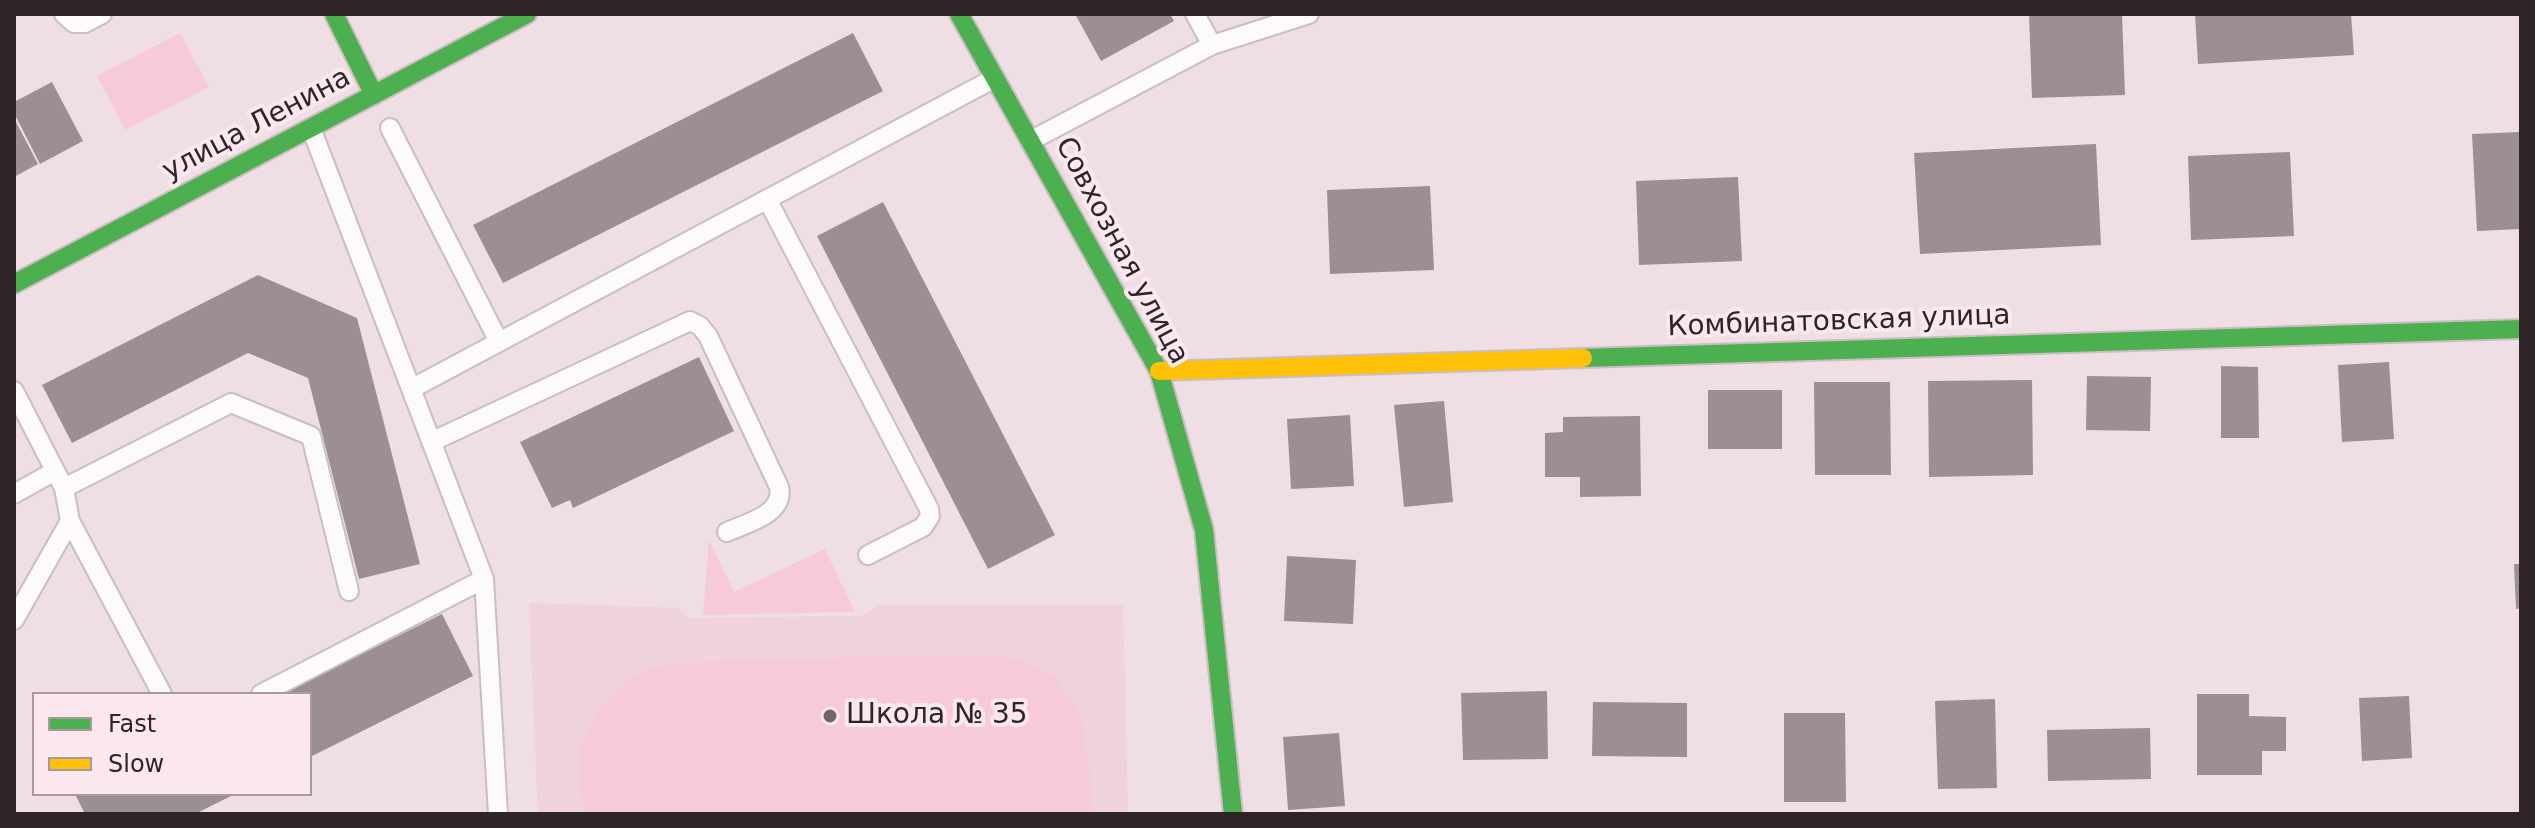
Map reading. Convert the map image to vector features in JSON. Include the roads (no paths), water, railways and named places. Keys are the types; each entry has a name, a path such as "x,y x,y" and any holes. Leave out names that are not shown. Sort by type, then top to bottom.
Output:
{"street":[{"path":"334,14 374,95"},
{"name":"улица Ленина","path":"14,284 527,14"},
{"name":"Совхозная улица","path":"959,14 1159,371 1204,530 1233,814"},
{"name":"Комбинатовская улица","path":"1159,371 2521,329"}],"lane":[{"path":"64,14 74,23 85,23 102,14"},
{"path":"1195,14 1212,45"},
{"path":"1030,141 1212,45 1309,14"},
{"path":"411,389 995,78"},
{"path":"311,128 484,579 498,814"},
{"path":"390,128 499,342"},
{"path":"767,199 929,509 930,516 923,527 868,555"},
{"path":"431,442 690,321 700,326 708,336 781,496 768,513 727,532"},
{"path":"14,391 64,488 70,521 161,692"},
{"path":"64,488 231,403 311,436 349,591"},
{"path":"14,494 55,471"},
{"path":"14,620 70,521"},
{"path":"265,692 484,579"}],"place":[{"name":"Школа № 35","path":"830,716"}]}
